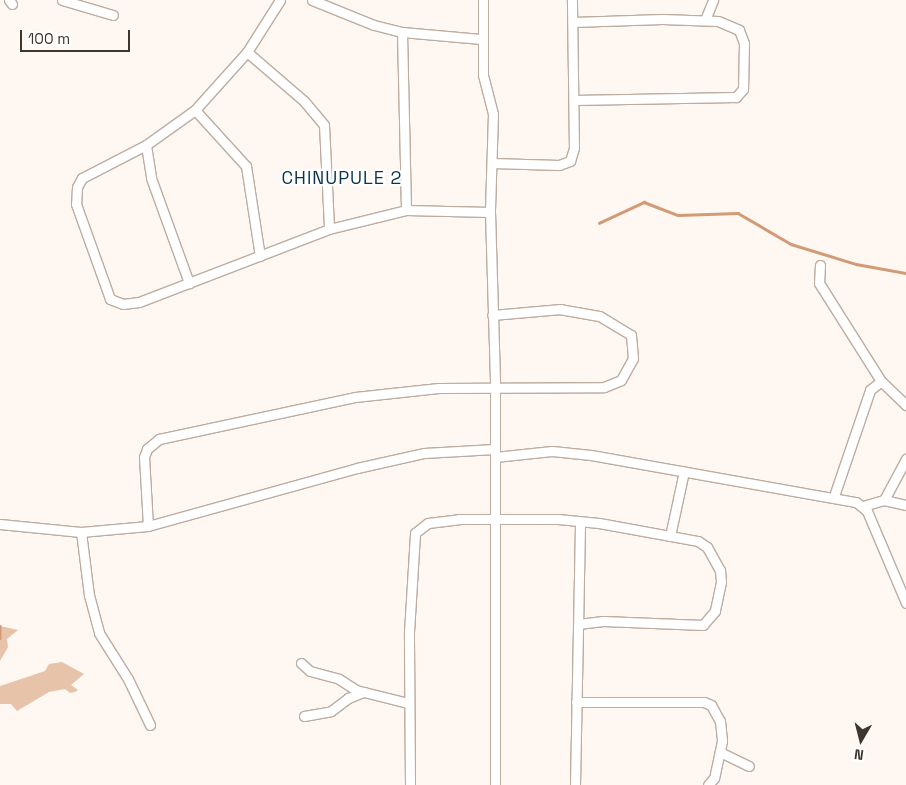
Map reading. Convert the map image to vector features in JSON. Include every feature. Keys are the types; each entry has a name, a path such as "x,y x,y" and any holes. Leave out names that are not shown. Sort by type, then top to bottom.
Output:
{"street":[{"path":"62,0 113,15"},
{"path":"280,0 247,52 195,110 146,145 87,173 77,187 76,204 107,293 115,303 139,302 329,228 406,210 490,212"},
{"path":"312,0 374,24 402,32 481,39"},
{"path":"482,0 481,39 483,75 493,114 490,212 495,385 495,785"},
{"path":"492,163 565,164 574,148 572,0"},
{"path":"705,20 713,0"},
{"path":"573,22 705,20 732,25 742,37 744,62 740,94 716,99 574,100"},
{"path":"402,32 406,210"},
{"path":"247,52 304,101 324,125 329,228"},
{"path":"195,110 246,166 260,256"},
{"path":"146,145 151,178 189,283"},
{"path":"820,266 819,284 881,380 906,405"},
{"path":"148,526 144,457 147,449 159,439 355,397 495,385 613,385 626,374 633,358 634,343 621,327 586,312 561,309 492,315"},
{"path":"834,496 870,390 881,380"},
{"path":"0,524 81,532 148,526 356,468 424,453 572,453 834,496 863,506 884,500 906,505"},
{"path":"884,500 906,459"},
{"path":"670,536 684,471"},
{"path":"863,506 906,603"},
{"path":"410,785 408,632 415,533 428,523 494,519 580,522 670,536 703,544 720,570 721,582 715,611 707,623 699,626 610,621 578,624"},
{"path":"575,785 580,522"},
{"path":"81,532 89,595 99,633 128,679 150,724"},
{"path":"301,662 310,671 339,679 364,692 408,703"},
{"path":"304,716 331,711 364,692"},
{"path":"576,702 704,702 716,711 720,720 720,752 714,778 708,785"},
{"path":"720,752 749,766"}],"shaded area":[{"path":"0,626 18,630 7,639 8,647 0,661"},
{"path":"62,662 84,674 71,685 78,690 70,693 65,689 49,692 17,711 11,704 0,704 0,686 45,671 49,664"}],"waterway":[{"path":"599,223 644,202 678,215 738,213 791,244 856,264 906,273"},
{"path":"0,626 0,638"}],"district":[{"name":"CHINUPULE 2","path":"342,178"}]}
